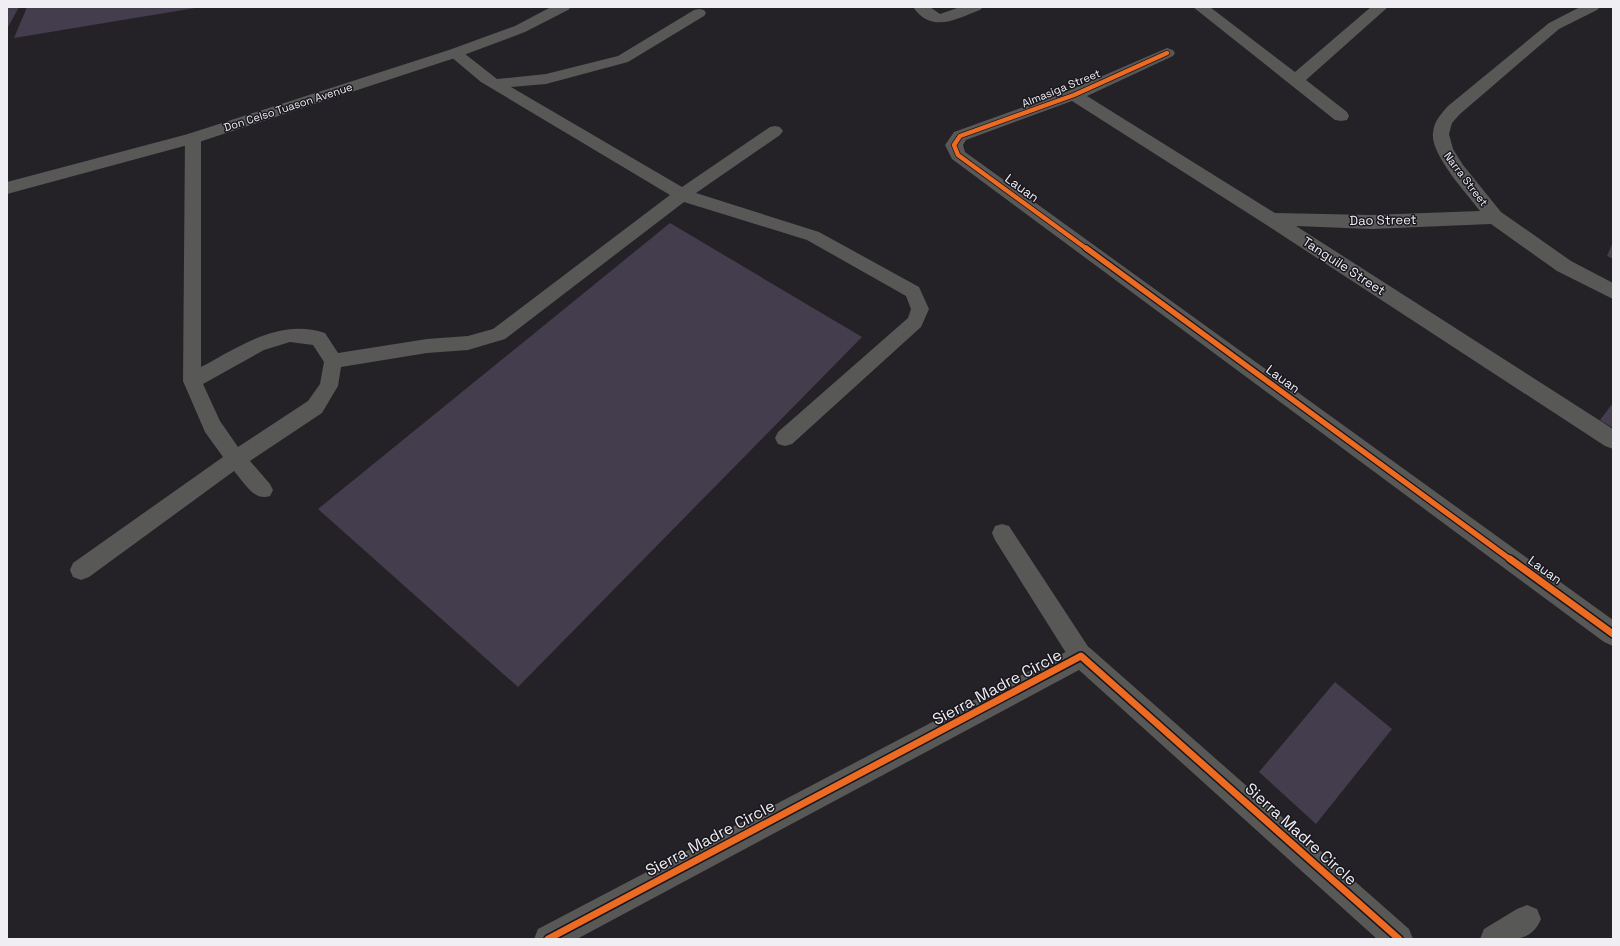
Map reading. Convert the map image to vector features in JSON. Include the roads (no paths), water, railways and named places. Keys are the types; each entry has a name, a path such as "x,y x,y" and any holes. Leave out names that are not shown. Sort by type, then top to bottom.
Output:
{"street":[{"name":"Don Celso Tuason Avenue","path":"7,188 193,138 455,53 520,29 563,7"},
{"path":"921,7 933,17 940,19 975,7"},
{"path":"1201,7 1244,42 1296,80 1341,116"},
{"path":"1296,80 1380,7"},
{"path":"1554,7 1554,26"},
{"name":"Narra Street","path":"1592,7 1554,26 1454,110 1444,122 1441,134 1444,149 1457,169 1495,217 1564,266 1613,292"},
{"name":"Almasiga Street","path":"960,136 1074,95 1167,53"},
{"name":"Tanguile Street","path":"1074,95 1613,440"},
{"name":"Lauan","path":"960,136 954,145 958,155 1613,634"},
{"name":"Dao Street","path":"1271,220 1371,222 1495,217"},
{"name":"Sierra Madre Circle","path":"548,939 1082,656 1400,939"},
{"path":"1494,939 1528,918"}],"lane":[{"path":"495,84 546,79 623,59 698,13"},
{"path":"455,53 486,79 682,195 813,236 913,292 920,309 915,322 785,438"},
{"path":"333,361 427,346 468,343 499,334 682,195 775,131"},
{"path":"193,138 192,380 212,426 236,459 263,490"},
{"path":"81,570 236,459 315,407 330,386 333,361 319,338 290,336 258,344 192,380"},
{"path":"1002,533 1082,656"}]}
